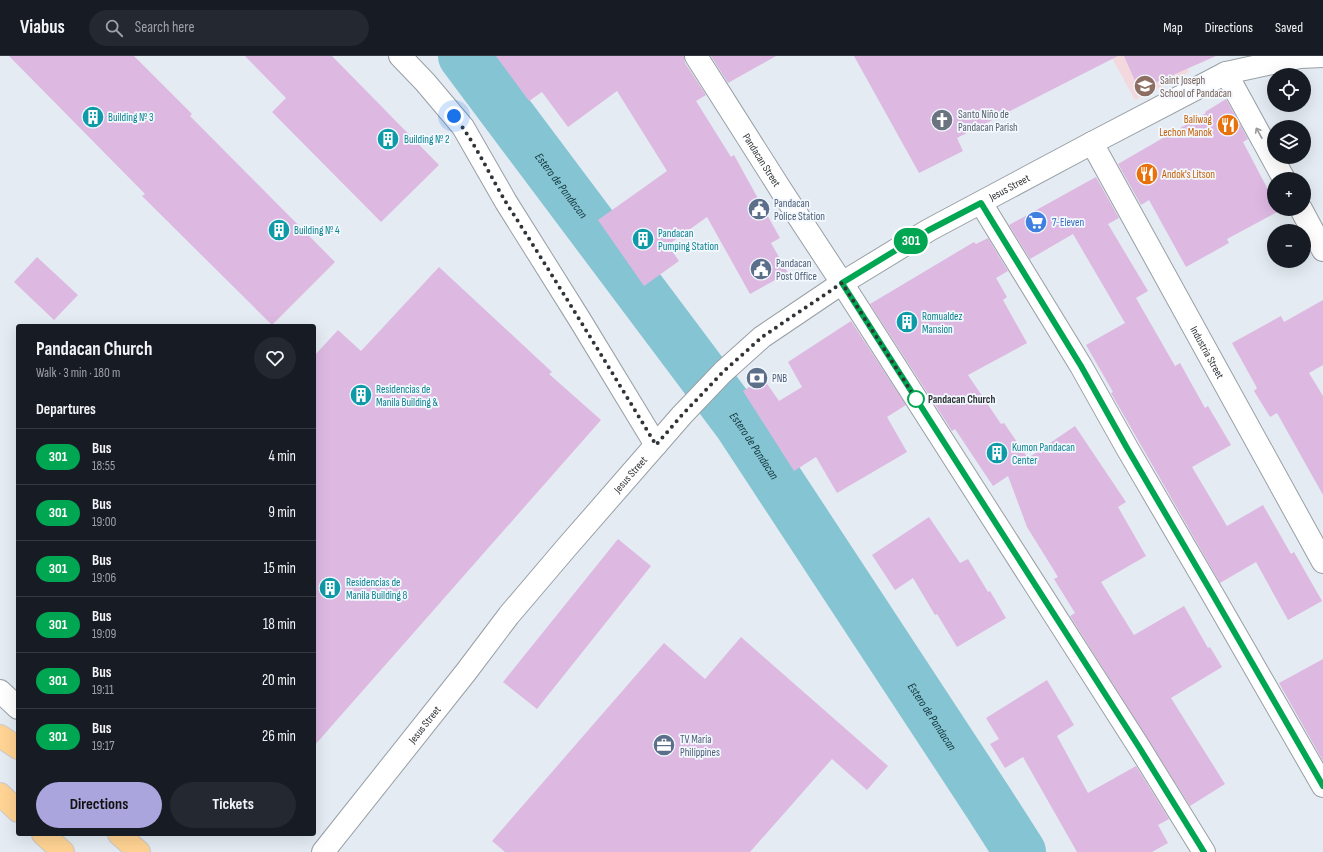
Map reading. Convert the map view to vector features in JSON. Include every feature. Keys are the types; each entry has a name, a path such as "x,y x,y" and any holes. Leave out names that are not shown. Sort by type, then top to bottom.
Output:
{"main road":[{"path":"0,736 16,747"},
{"path":"0,794 16,809"},
{"path":"45,836 63,852"},
{"path":"121,836 139,852"}],"street":[{"path":"400,56 426,82 463,128 506,202 656,445"},
{"name":"Pandacan Street","path":"696,56 1139,747 1204,852"},
{"name":"Jesus Street","path":"323,852 510,615 566,548 682,415 723,372 762,337 842,283 929,230 1226,73 1300,57 1323,56"},
{"path":"1226,73 1280,172"},
{"name":"Industria Street","path":"1092,143 1323,562"},
{"path":"981,203 1081,366 1323,786"},
{"path":"1305,216 1323,250"},
{"path":"0,691 16,706"}],"shaded area":[{"name":"Saint Joseph School of Pandacan","path":"1111,56 1183,56 1189,72 1135,100"}],"building":[{"path":"9,56 134,56 192,114 190,116 335,262 273,324 271,324 142,196 145,194"},
{"name":"Building № 2","path":"245,56 332,56 439,165 381,222 272,112 286,98"},
{"path":"496,56 684,56 685,63 706,95 696,101 731,157 734,155 780,238 771,243 788,273 750,294 707,217 668,245 679,261 644,286 598,220 667,171 617,91 568,127 542,92 529,101"},
{"path":"711,56 776,56 728,83"},
{"name":"Santo Niño de Pandacan Parish","path":"854,56 1118,56 957,138 963,151 919,173"},
{"name":"Saint Joseph School of Pandacan","path":"1124,56 1216,56 1139,90"},
{"path":"1226,99 1248,139 1243,142 1267,188 1267,216 1270,216 1227,239 1229,243 1186,267 1149,200 1141,205 1118,164 1206,113 1205,112"},
{"path":"1096,177 1119,218 1108,224 1148,291 1136,298 1175,366 1180,363 1205,408 1208,406 1231,445 1192,467 1227,526 1263,505 1291,554 1294,552 1322,601 1288,620 1256,562 1220,583 1111,393 1113,392 1086,345 1125,323 1073,234 1030,259 1009,225"},
{"path":"988,238 1008,271 996,278 1007,297 1003,300 1027,343 968,375 1001,424 1004,423 1028,458 1075,426 1126,502 1118,507 1146,556 1101,582 1134,635 1184,606 1208,648 1210,647 1222,667 1171,698 1225,784 1190,806 1070,616 1075,613 1054,579 1058,577 1027,527 1008,476 993,486 955,429 952,431 870,304 974,242 976,244"},
{"path":"37,257 78,295 54,320 14,282"},
{"path":"439,267 552,372 549,374 601,420 316,744 316,354 338,330 361,351"},
{"path":"1323,300 1323,365 1309,373 1323,396 1323,495 1277,413 1270,417 1254,391 1257,388 1232,343 1281,316 1284,322"},
{"path":"851,321 906,405 887,417 907,452 837,493 816,457 794,471 743,391 763,378 779,401 802,387 788,362"},
{"path":"929,517 960,563 968,559 1006,618 957,647 937,614 935,615 913,578 895,590 872,555"},
{"path":"618,539 651,566 537,709 503,682"},
{"path":"741,637 888,766 867,790 832,759 750,852 505,852 492,841 664,643 705,679"},
{"path":"1323,659 1323,761 1279,683"},
{"path":"1047,680 1074,725 1057,736 1088,793 1136,766 1169,819 1158,825 1168,843 1152,852 1077,852 1023,757 1005,768 990,744 999,739 986,718"}],"waterway":[{"name":"Estero de Pandacan","path":"464,56 740,424 1020,852"}],"bus line":[{"name":"301","path":"1204,852 1139,747 842,283 929,230 981,203 1081,366 1323,786"}],"place":[{"name":"Saint Joseph School of Pandacan","path":"1145,86"},
{"name":"Building № 3","path":"93,117"},
{"name":"Santo Niño de Pandacan Parish","path":"942,120"},
{"name":"Baliwag Lechon Manok","path":"1228,125"},
{"name":"Building № 2","path":"388,139"},
{"name":"Andok's Litson","path":"1147,174"},
{"name":"Pandacan Police Station","path":"759,209"},
{"name":"7-Eleven","path":"1036,222"},
{"name":"Building № 4","path":"279,230"},
{"name":"Pandacan Pumping Station","path":"643,239"},
{"name":"Pandacan Post Office","path":"761,269"},
{"name":"Romualdez Mansion","path":"907,322"},
{"name":"PNB","path":"757,378"},
{"name":"Residencias de Manila Building &","path":"361,395"},
{"name":"Pandacan Church","path":"916,399"},
{"name":"Kumon Pandacan Center","path":"997,453"},
{"name":"Residencias de Manila Building 8","path":"330,588"},
{"name":"TV Maria Philippines","path":"664,745"}],"route":[{"path":"454,116 463,128 506,202 656,445 723,372 762,337 842,283 916,399"}]}
